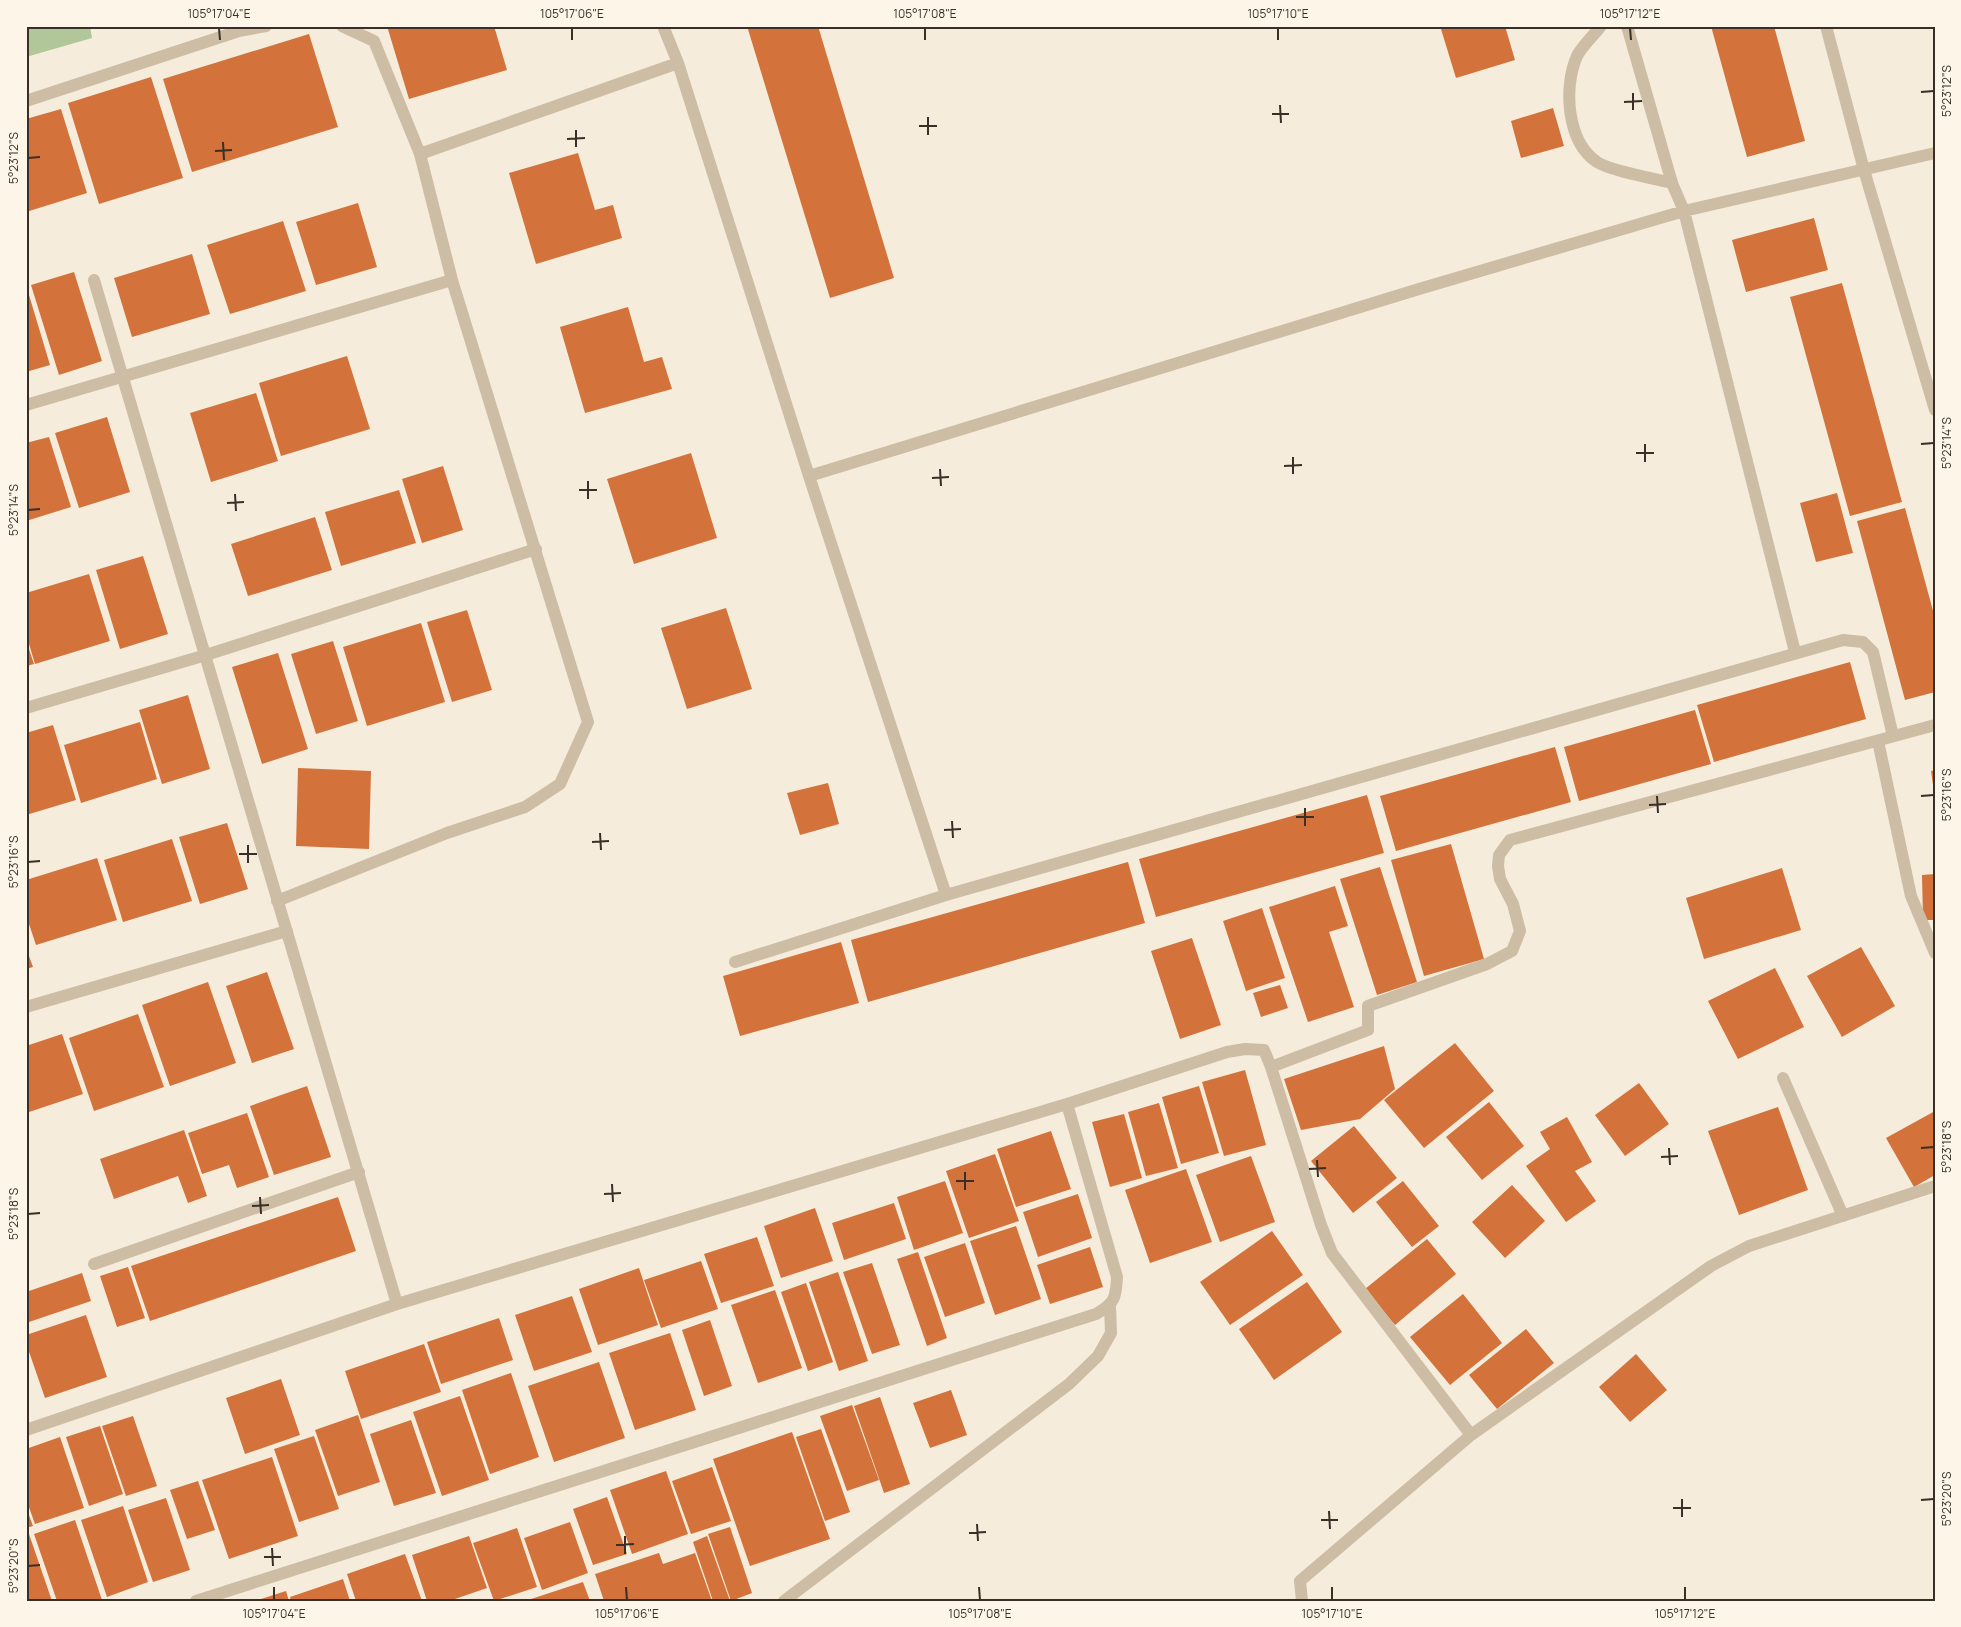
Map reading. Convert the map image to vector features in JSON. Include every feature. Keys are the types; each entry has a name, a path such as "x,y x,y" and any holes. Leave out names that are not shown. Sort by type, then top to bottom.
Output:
{"street":[{"path":"26,101 239,31 266,26"},
{"path":"277,901 447,833 525,807 560,784 588,722 452,280 420,154 374,41 342,26"},
{"path":"663,26 678,63 809,476 946,895"},
{"path":"1601,26 1578,54 1572,72 1570,88 1571,113 1583,151 1599,164 1672,183"},
{"path":"1627,26 1672,183 1684,211 1795,652"},
{"path":"1826,26 1864,170 1935,410"},
{"path":"420,154 678,63"},
{"path":"809,476 1419,289 1684,211 1935,152"},
{"path":"94,280 397,1304"},
{"path":"26,405 452,280"},
{"path":"26,708 206,655 536,549"},
{"path":"735,962 946,895 1795,652 1843,640 1863,642 1873,652 1893,736"},
{"path":"1271,1067 1368,1030 1368,1006 1487,964 1512,951 1520,931 1513,904 1500,880 1498,866 1499,855 1510,840 1935,725"},
{"path":"1878,741 1911,896 1935,953"},
{"path":"26,1007 287,931"},
{"path":"26,1430 397,1304 1067,1104 1227,1052 1245,1049 1264,1050 1320,1225 1332,1253 1471,1435"},
{"path":"1783,1078 1844,1216"},
{"path":"784,1601 1069,1384 1098,1356 1111,1333 1110,1306 1116,1295 1117,1277 1067,1104"},
{"path":"94,1264 358,1172"},
{"path":"1302,1601 1300,1581 1471,1435 1711,1266 1749,1246 1935,1186"},
{"path":"196,1601 1096,1314 1110,1306"}],"green space":[{"path":"26,26 90,26 92,38 26,57"}],"building":[{"path":"387,26 494,26 507,70 409,99"},
{"path":"747,26 818,26 894,278 830,298"},
{"path":"1449,26 1505,26 1515,60 1456,78 1441,29"},
{"path":"1711,26 1774,26 1805,141 1747,157"},
{"path":"309,34 338,127 192,172 163,79"},
{"path":"151,77 183,178 99,204 68,103"},
{"path":"1553,108 1564,146 1521,158 1511,121"},
{"path":"61,109 87,193 26,212 26,119"},
{"path":"578,153 595,210 613,205 622,238 536,264 509,173"},
{"path":"358,203 377,267 316,285 296,222"},
{"path":"1814,218 1828,270 1746,292 1732,240"},
{"path":"283,221 306,291 230,314 207,245"},
{"path":"192,254 210,314 132,337 114,278"},
{"path":"74,272 102,361 59,375 31,285"},
{"path":"1842,283 1902,502 1850,516 1790,297"},
{"path":"29,295 50,365 26,372 26,296"},
{"path":"628,307 644,362 662,357 672,389 585,413 560,327"},
{"path":"347,356 370,429 281,456 259,383"},
{"path":"256,393 278,461 211,482 190,413"},
{"path":"107,417 130,492 79,508 55,433"},
{"path":"49,437 71,507 26,521 26,443"},
{"path":"691,453 717,538 634,564 607,479"},
{"path":"443,466 463,530 422,543 402,479"},
{"path":"399,490 416,543 341,566 325,512"},
{"path":"1837,493 1853,553 1816,562 1800,503"},
{"path":"1905,508 1935,618 1935,692 1905,700 1857,521"},
{"path":"315,517 332,570 248,596 231,544"},
{"path":"143,556 168,634 120,649 96,570"},
{"path":"89,574 110,641 35,664 26,634 26,593"},
{"path":"726,608 752,689 687,709 661,628"},
{"path":"467,610 492,690 452,702 427,622"},
{"path":"421,623 445,702 367,726 343,647"},
{"path":"26,640 34,664 26,666"},
{"path":"333,641 358,721 316,734 291,654"},
{"path":"278,653 308,749 262,764 232,667"},
{"path":"1850,662 1866,719 1714,762 1697,705"},
{"path":"188,695 210,769 162,784 139,710"},
{"path":"1695,710 1711,764 1579,801 1564,747"},
{"path":"140,722 157,779 81,803 64,745"},
{"path":"53,725 76,800 26,815 26,733"},
{"path":"1555,747 1571,802 1396,851 1380,796"},
{"path":"298,768 371,771 369,849 296,846"},
{"path":"1935,770 1935,792 1934,792 1931,771"},
{"path":"828,783 839,824 800,835 787,793"},
{"path":"1367,795 1384,853 1156,917 1139,859"},
{"path":"227,823 248,889 200,904 179,837"},
{"path":"172,839 192,901 123,922 104,860"},
{"path":"1451,844 1484,959 1424,976 1391,860"},
{"path":"97,858 117,920 36,945 26,915 26,880"},
{"path":"1128,862 1145,923 868,1002 851,940"},
{"path":"1380,867 1417,982 1377,995 1340,879"},
{"path":"1782,868 1801,930 1704,959 1686,898"},
{"path":"1935,874 1935,920 1923,920 1922,875"},
{"path":"1335,886 1348,926 1329,932 1354,1007 1308,1022 1269,907"},
{"path":"1262,908 1285,978 1246,991 1223,921"},
{"path":"1192,938 1221,1025 1180,1039 1151,951"},
{"path":"841,942 859,1003 740,1036 723,976"},
{"path":"1861,947 1895,1006 1842,1037 1807,976"},
{"path":"26,948 33,967 26,969"},
{"path":"1775,968 1804,1027 1738,1059 1708,1001"},
{"path":"267,972 294,1049 252,1063 226,986"},
{"path":"208,982 236,1063 170,1086 142,1005"},
{"path":"1280,985 1288,1008 1261,1017 1253,993"},
{"path":"138,1014 164,1087 94,1111 69,1038"},
{"path":"62,1034 83,1094 26,1113 26,1046"},
{"path":"1455,1043 1494,1091 1424,1148 1384,1100"},
{"path":"1384,1046 1395,1089 1360,1119 1301,1130 1284,1079"},
{"path":"1245,1070 1266,1145 1224,1156 1202,1082"},
{"path":"1639,1083 1669,1124 1625,1156 1595,1115"},
{"path":"307,1086 331,1157 274,1175 250,1106"},
{"path":"1199,1086 1219,1153 1181,1164 1162,1097"},
{"path":"1489,1102 1524,1146 1482,1180 1446,1137"},
{"path":"1159,1103 1178,1168 1146,1176 1128,1112"},
{"path":"1778,1107 1808,1190 1739,1215 1708,1131"},
{"path":"1935,1111 1935,1175 1914,1187 1886,1138"},
{"path":"247,1113 269,1177 237,1188 229,1165 202,1174 188,1133"},
{"path":"1124,1114 1142,1178 1110,1187 1092,1122"},
{"path":"1567,1117 1592,1162 1575,1171 1596,1201 1566,1222 1526,1166 1550,1149 1540,1132"},
{"path":"1354,1126 1397,1178 1353,1213 1311,1161"},
{"path":"184,1130 207,1196 188,1203 178,1176 114,1199 100,1159"},
{"path":"1051,1131 1071,1189 1016,1207 997,1149"},
{"path":"995,1154 1019,1221 969,1238 946,1171"},
{"path":"1251,1156 1275,1222 1220,1242 1196,1175"},
{"path":"1186,1169 1212,1242 1150,1263 1125,1190"},
{"path":"945,1181 963,1233 914,1250 897,1197"},
{"path":"1403,1181 1439,1226 1412,1247 1376,1202"},
{"path":"1512,1185 1545,1221 1505,1258 1472,1222"},
{"path":"1078,1194 1092,1238 1038,1257 1023,1212"},
{"path":"338,1197 356,1251 150,1321 131,1266"},
{"path":"894,1203 906,1239 844,1260 832,1223"},
{"path":"815,1208 833,1261 781,1278 764,1226"},
{"path":"1016,1226 1041,1299 995,1315 970,1241"},
{"path":"1272,1231 1303,1275 1230,1325 1200,1282"},
{"path":"757,1237 774,1286 721,1303 704,1254"},
{"path":"1427,1239 1456,1274 1395,1325 1365,1289"},
{"path":"965,1243 985,1303 945,1317 924,1257"},
{"path":"1090,1247 1103,1287 1050,1304 1037,1265"},
{"path":"918,1252 947,1338 927,1346 897,1259"},
{"path":"701,1261 718,1309 661,1328 644,1280"},
{"path":"872,1263 900,1345 872,1354 843,1272"},
{"path":"128,1267 145,1318 117,1327 100,1276"},
{"path":"639,1268 658,1325 598,1345 579,1289"},
{"path":"838,1272 868,1361 839,1371 809,1282"},
{"path":"82,1273 91,1301 26,1323 26,1292"},
{"path":"1307,1282 1342,1332 1274,1380 1239,1329"},
{"path":"806,1283 833,1362 808,1371 781,1292"},
{"path":"775,1290 802,1368 758,1383 731,1305"},
{"path":"1463,1294 1502,1343 1450,1385 1410,1337"},
{"path":"572,1296 592,1352 534,1371 515,1315"},
{"path":"86,1315 107,1377 45,1398 26,1343 26,1335"},
{"path":"499,1318 513,1360 441,1384 427,1342"},
{"path":"710,1320 732,1386 704,1396 682,1330"},
{"path":"1526,1329 1554,1363 1497,1409 1469,1375"},
{"path":"670,1333 696,1410 635,1430 609,1353"},
{"path":"424,1344 441,1392 361,1419 345,1371"},
{"path":"1636,1354 1667,1390 1630,1422 1599,1387"},
{"path":"599,1362 625,1438 554,1462 528,1386"},
{"path":"511,1373 539,1457 490,1474 462,1390"},
{"path":"281,1379 300,1435 245,1454 226,1398"},
{"path":"951,1390 967,1435 930,1448 913,1403"},
{"path":"460,1396 489,1480 442,1496 413,1412"},
{"path":"880,1397 910,1484 884,1493 854,1406"},
{"path":"852,1405 879,1480 847,1491 820,1416"},
{"path":"358,1415 380,1482 338,1496 315,1430"},
{"path":"133,1416 157,1486 126,1496 102,1426"},
{"path":"411,1420 436,1493 394,1506 370,1434"},
{"path":"100,1426 123,1494 89,1506 66,1437"},
{"path":"821,1429 850,1512 825,1521 796,1437"},
{"path":"792,1432 830,1539 750,1566 713,1459"},
{"path":"314,1436 339,1509 299,1522 274,1449"},
{"path":"60,1437 84,1508 35,1524 26,1499 26,1449"},
{"path":"272,1457 298,1536 229,1559 202,1480"},
{"path":"712,1467 731,1521 691,1534 672,1481"},
{"path":"666,1471 688,1534 632,1554 610,1490"},
{"path":"198,1481 215,1530 187,1539 170,1490"},
{"path":"607,1497 627,1554 593,1565 573,1509"},
{"path":"166,1498 190,1570 153,1582 128,1510"},
{"path":"123,1506 148,1582 107,1597 81,1520"},
{"path":"26,1507 33,1526 26,1528"},
{"path":"75,1520 102,1600 100,1601 57,1601 34,1534"},
{"path":"570,1522 588,1573 542,1590 524,1538"},
{"path":"730,1527 752,1593 731,1601 708,1534"},
{"path":"517,1528 537,1587 494,1601 473,1543"},
{"path":"29,1534 52,1601 26,1601 26,1535"},
{"path":"469,1536 487,1588 449,1601 427,1601 412,1555"},
{"path":"707,1536 730,1601 713,1601 693,1542"},
{"path":"659,1553 663,1564 695,1553 712,1601 604,1601 595,1574"},
{"path":"405,1554 422,1601 356,1601 347,1574"},
{"path":"343,1579 350,1601 291,1601 290,1597"},
{"path":"583,1582 590,1601 528,1600"},
{"path":"286,1591 289,1601 258,1601 258,1600"}]}
